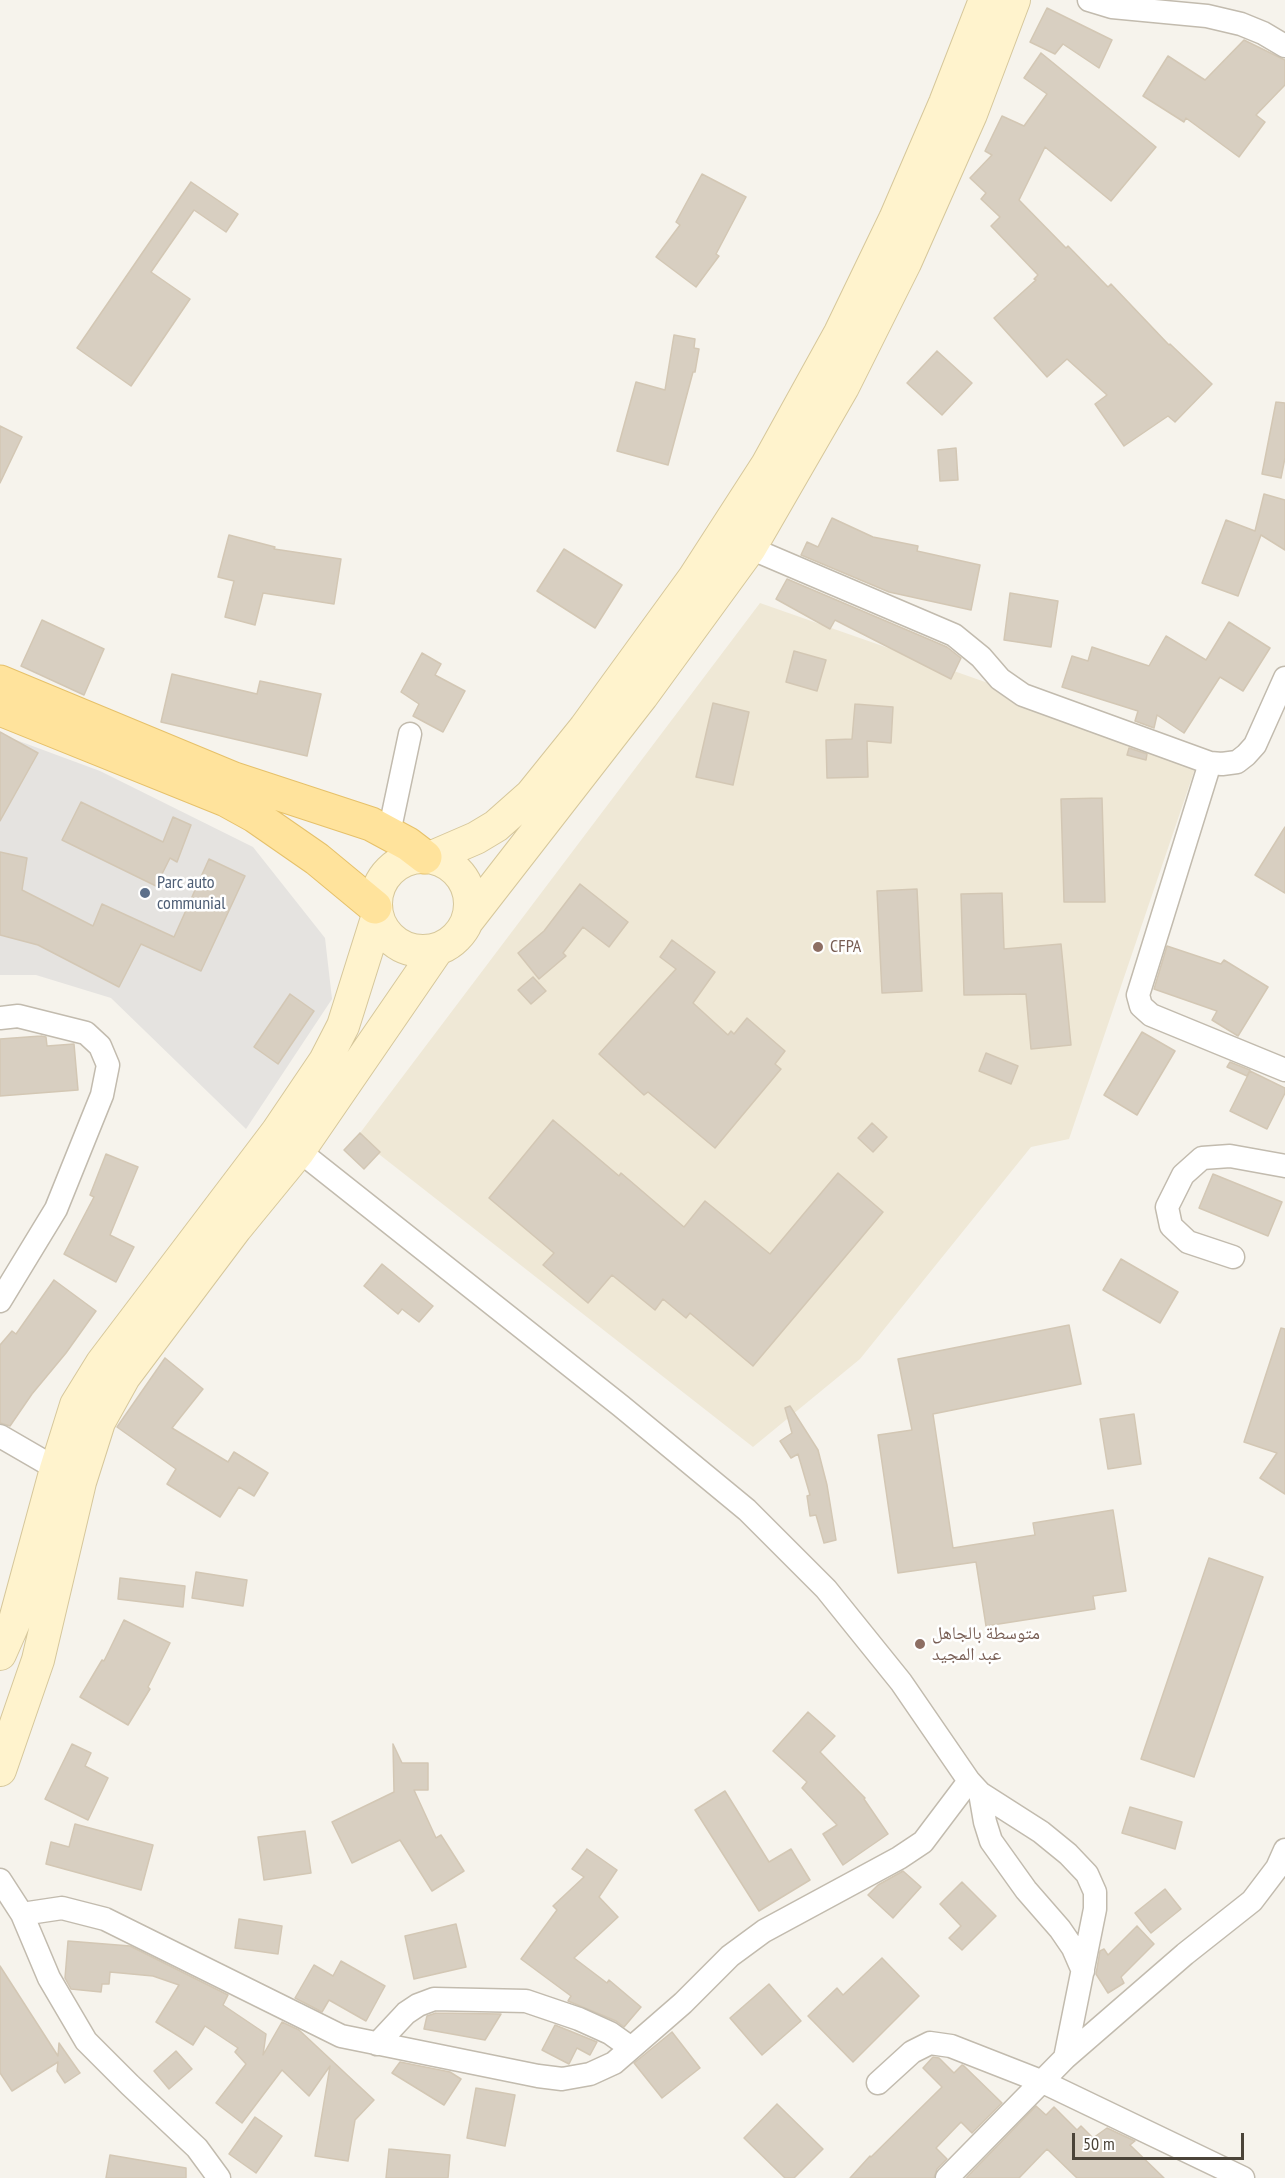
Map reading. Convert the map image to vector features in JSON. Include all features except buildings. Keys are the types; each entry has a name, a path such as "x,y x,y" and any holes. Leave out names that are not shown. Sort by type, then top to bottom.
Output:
{"main road":[{"path":"437,950 412,951 390,939 382,930 376,913 375,896 385,875 403,861 414,857 429,857 476,838 496,826 531,795 585,728 694,578 767,465 840,333 896,219 985,0"},
{"path":"0,1770 38,1660 68,1475 76,1405 102,1363 288,1141 437,950 458,936 642,696 750,548 843,387 905,263 971,114 1014,0"},
{"path":"0,682 234,778 389,833 429,857 443,861 461,876 470,897 468,920"},
{"path":"0,709 226,800 255,816 318,859 376,913"},
{"path":"288,1141 335,1044 349,1007 376,913"},
{"path":"0,1654 15,1620 68,1475"}],"street":[{"path":"1089,0 1112,7 1214,8 1285,46"},
{"path":"750,548 954,635 966,642 1005,683 1023,695 1210,763 1236,762 1255,745 1285,678"},
{"path":"389,833 410,734"},
{"path":"1210,763 1138,995 1141,1006 1151,1015 1285,1070"},
{"path":"0,1018 18,1016 86,1033 100,1046 108,1065 102,1095 56,1209 0,1301"},
{"path":"288,1141 621,1406 747,1510 826,1589 901,1682 975,1787 991,1841 1026,1890 1060,1929 1083,1971"},
{"path":"1233,1257 1188,1242 1171,1226 1167,1207 1183,1175 1202,1158 1230,1156 1285,1166"},
{"path":"0,1436 68,1475"},
{"path":"975,1787 1041,1832 1068,1854 1087,1874 1095,1892 1095,1909 1065,2058"},
{"path":"22,1914 62,1908 105,1919 341,2036 562,2079 590,2074 614,2063 683,2003 730,1956 764,1931 899,1858 923,1842 975,1787"},
{"path":"947,2178 1065,2058 1185,1954 1252,1901 1277,1868 1285,1850"},
{"path":"0,1880 22,1914 49,1978 86,2041 196,2148 219,2178"},
{"path":"376,2044 406,2013 418,2005 434,2000 526,2001 579,2019 609,2033 631,2048"},
{"path":"878,2083 912,2052 930,2043 951,2046 1043,2082 1243,2178"}],"shaded area":[{"name":"CFPA","path":"760,603 1199,757 1069,1139 1031,1147 860,1359 753,1447 357,1137"},
{"name":"Parc auto communial","path":"0,734 100,771 253,847 325,938 332,999 246,1129 111,998 36,975 0,975"}],"place":[{"name":"Parc auto communial","path":"145,893"},
{"name":"CFPA","path":"818,947"},
{"name":"متوسطة بالجاهل عبد المجيد","path":"920,1644"}]}
